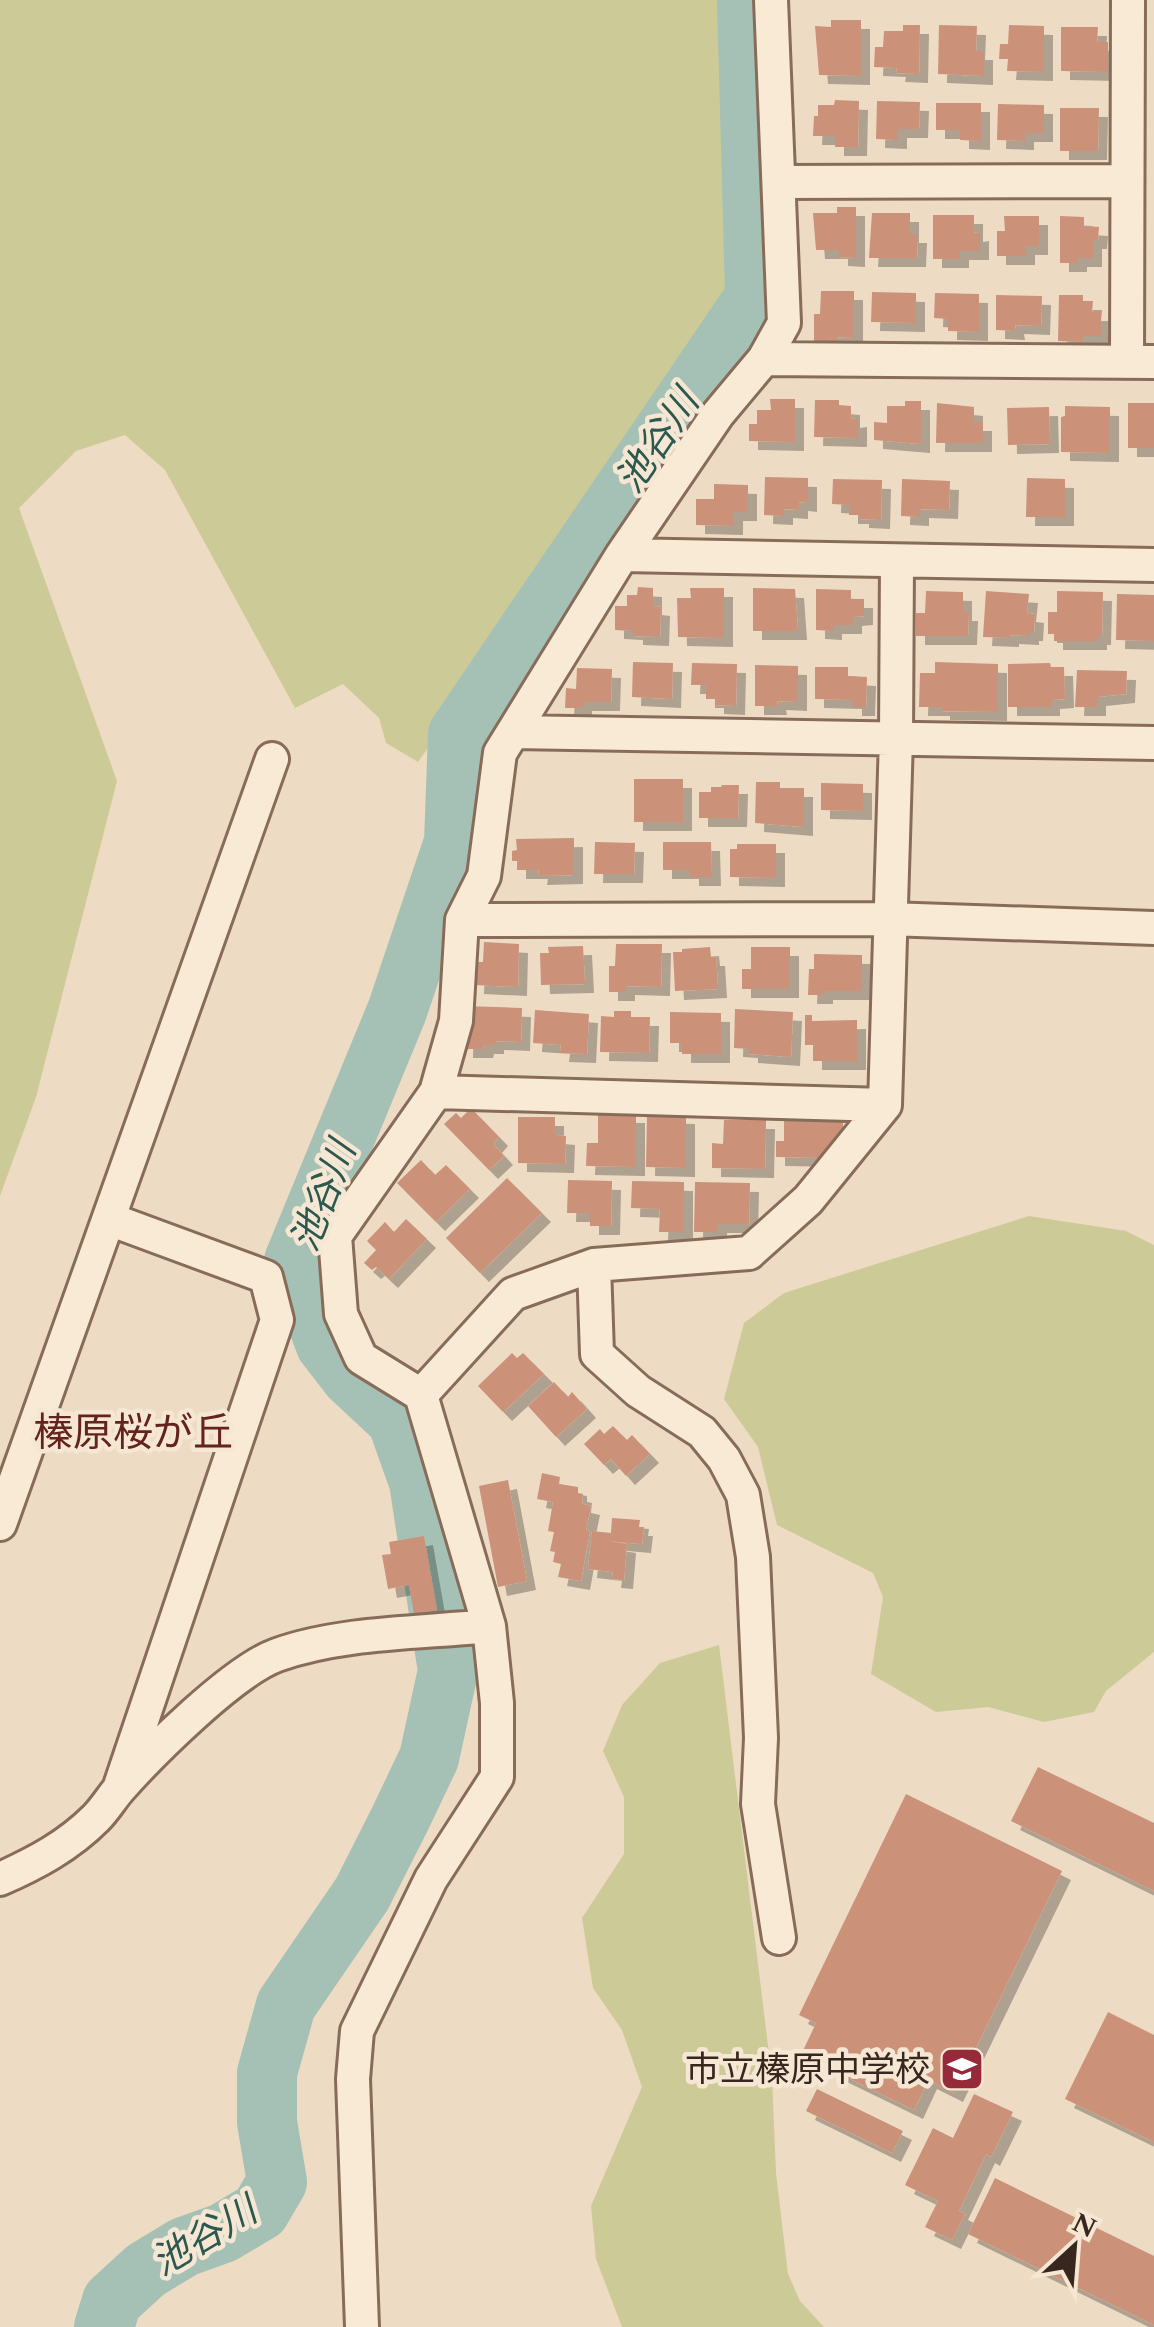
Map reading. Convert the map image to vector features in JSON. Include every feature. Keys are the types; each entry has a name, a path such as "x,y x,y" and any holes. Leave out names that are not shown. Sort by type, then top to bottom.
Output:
{"street":[{"path":"362,2327 353,2079 358,2031 432,1879 497,1777 497,1703 489,1626 421,1395 361,1358 341,1314 335,1236 436,1092 456,1021 462,920 484,876 500,753 622,555 718,414 764,359 784,323 771,0"},
{"path":"764,359 1141,362 1126,180 1128,0"},
{"path":"780,182 1126,180"},
{"path":"622,555 1154,565"},
{"path":"421,1395 513,1294 594,1265 748,1253 808,1200 885,1105 897,561"},
{"path":"513,732 1154,743"},
{"path":"0,1524 272,759"},
{"path":"462,920 888,919 1154,928"},
{"path":"436,1092 885,1105"},
{"path":"109,1219 266,1277 277,1320 119,1789"},
{"path":"594,1265 597,1354 638,1391 702,1432 724,1459 743,1495 753,1557 761,1738 758,1804 779,1938"},
{"path":"0,1879 47,1858 97,1817 170,1738 248,1670 277,1656 342,1640 489,1626"}],"shaded area":[{"path":"0,0 729,0 734,297 717,344 418,762 386,743 379,718 343,684 295,708 165,470 125,435 76,451 19,508 117,781 36,1097 0,1196"},
{"path":"1029,1216 1126,1231 1154,1245 1154,1652 1106,1691 1094,1712 1044,1722 988,1707 936,1712 871,1674 883,1597 873,1573 777,1525 758,1447 724,1399 744,1323 784,1293"},
{"path":"719,1645 772,2078 776,2173 788,2274 800,2301 824,2327 622,2327 596,2259 591,2206 642,2087 622,2030 593,1988 582,1918 624,1854 624,1797 603,1751 622,1705 660,1663"}],"building":[{"path":"831,20 861,20 861,76 819,75 815,26 831,27"},
{"path":"903,25 920,25 919,74 874,67 875,47 883,47 884,31 903,31"},
{"path":"939,25 977,26 976,51 984,51 984,76 938,74"},
{"path":"1009,25 1044,26 1044,72 1007,71 1008,59 999,59 1000,44 1008,44"},
{"path":"1061,27 1098,27 1097,42 1108,42 1108,72 1061,71"},
{"path":"835,100 859,101 858,147 835,147 835,136 813,136 818,105 834,105"},
{"path":"877,101 920,102 919,129 898,129 898,140 876,139"},
{"path":"936,103 981,103 981,141 960,140 960,130 936,130"},
{"path":"998,104 1044,105 1044,133 1025,133 1025,141 997,140"},
{"path":"1060,108 1099,108 1098,151 1060,151"},
{"path":"837,207 856,207 856,258 839,257 839,250 816,250 813,213 837,213"},
{"path":"872,213 910,213 910,234 918,234 917,258 869,258"},
{"path":"933,215 974,215 974,233 980,232 980,251 960,251 960,259 933,259"},
{"path":"1004,216 1039,216 1039,246 1026,246 1026,256 997,256 997,231 1005,231"},
{"path":"1060,216 1084,217 1084,226 1099,227 1098,240 1093,240 1093,258 1060,263"},
{"path":"821,291 854,291 854,338 814,342 814,314 820,314"},
{"path":"872,292 916,293 916,323 871,322"},
{"path":"935,293 979,294 979,332 948,331 948,319 934,318"},
{"path":"996,295 1042,296 1041,326 1015,325 1016,331 996,330"},
{"path":"1059,295 1083,295 1083,301 1093,301 1092,312 1101,312 1101,336 1083,336 1083,342 1058,341"},
{"path":"770,399 795,399 795,442 749,441 749,424 757,424 757,410 771,410"},
{"path":"815,400 839,400 839,405 851,406 851,419 858,418 858,438 814,437"},
{"path":"905,401 921,401 921,444 874,440 874,422 887,423 887,406 905,406"},
{"path":"937,403 974,407 974,422 983,422 983,443 936,443"},
{"path":"1128,403 1154,403 1154,448 1128,448"},
{"path":"1065,406 1110,407 1110,453 1061,452 1061,417 1065,416"},
{"path":"1049,407 1050,444 1008,445 1007,408"},
{"path":"765,477 808,478 808,503 799,502 799,510 784,509 784,516 764,515"},
{"path":"1027,478 1065,479 1065,517 1026,517"},
{"path":"833,479 882,480 881,520 860,519 860,515 849,515 849,505 832,504"},
{"path":"902,479 950,481 949,510 920,509 920,517 901,516"},
{"path":"714,484 748,485 748,512 734,512 734,526 696,525 696,499 714,499"},
{"path":"638,587 653,588 653,606 661,607 660,637 634,636 634,631 615,630 615,606 627,606 627,595 637,595"},
{"path":"690,588 724,588 724,638 678,637 677,598 691,598"},
{"path":"753,588 795,589 798,631 753,631"},
{"path":"816,589 851,590 851,599 864,599 864,616 853,617 853,625 833,625 833,631 816,630"},
{"path":"926,591 963,592 963,612 969,612 968,636 916,636 916,613 925,613"},
{"path":"986,591 1029,594 1027,613 1035,614 1034,632 1010,638 983,637"},
{"path":"1057,591 1103,592 1102,636 1098,636 1098,641 1054,641 1054,634 1048,634 1048,612 1057,612"},
{"path":"1117,594 1154,595 1154,641 1116,640"},
{"path":"633,662 673,663 672,699 632,697"},
{"path":"935,662 998,664 998,712 919,707 920,673 935,673"},
{"path":"692,663 737,664 736,706 715,705 715,699 706,699 706,685 691,685"},
{"path":"1050,663 1051,667 1064,667 1065,699 1051,700 1051,707 1008,707 1008,664"},
{"path":"755,665 798,666 798,702 755,706"},
{"path":"815,667 848,667 848,676 867,677 866,707 853,707 853,700 815,699"},
{"path":"577,668 612,669 611,702 583,702 583,708 565,708 566,688 576,689"},
{"path":"1077,670 1127,671 1126,694 1097,697 1097,707 1075,707"},
{"path":"634,779 683,779 683,822 634,822"},
{"path":"756,782 804,788 804,827 755,823"},
{"path":"821,783 863,784 863,811 821,810"},
{"path":"739,785 738,818 699,818 699,792 711,792 711,787"},
{"path":"574,838 574,875 538,876 539,870 517,870 517,861 512,861 516,839"},
{"path":"595,842 635,843 634,874 594,874"},
{"path":"663,842 711,842 712,877 690,877 690,870 663,870"},
{"path":"737,844 776,844 776,878 730,877 730,849 737,849"},
{"path":"484,942 519,944 518,987 475,985 476,962 483,962"},
{"path":"616,944 662,944 661,987 626,986 626,992 609,992 609,966 615,966"},
{"path":"583,946 585,984 541,985 540,953 549,953 548,947"},
{"path":"710,947 711,957 716,957 718,989 675,991 673,952"},
{"path":"751,947 790,947 790,989 742,989 742,969 751,969"},
{"path":"814,954 862,955 862,991 808,995"},
{"path":"465,1006 522,1008 521,1042 495,1041 495,1045 485,1045 484,1049 464,1049"},
{"path":"735,1009 793,1012 791,1057 749,1054 749,1049 734,1048"},
{"path":"535,1010 589,1014 587,1054 560,1053 561,1045 533,1043"},
{"path":"614,1011 631,1011 631,1017 650,1017 649,1053 600,1052 601,1016 614,1017"},
{"path":"670,1012 721,1013 721,1054 682,1054 682,1043 670,1043"},
{"path":"805,1015 812,1015 812,1021 857,1020 857,1061 813,1061 813,1045 805,1045"},
{"path":"471,1108 499,1137 493,1144 504,1156 489,1170 444,1124 456,1113 461,1118"},
{"path":"598,1114 636,1114 636,1167 586,1166 587,1143 598,1143"},
{"path":"647,1114 686,1115 686,1168 646,1167"},
{"path":"518,1117 555,1117 555,1135 566,1136 565,1164 518,1163"},
{"path":"784,1118 843,1118 843,1147 830,1158 776,1157 776,1141 784,1141"},
{"path":"724,1120 766,1120 765,1169 712,1168 712,1143 723,1144"},
{"path":"421,1160 435,1175 446,1165 470,1189 436,1222 397,1183"},
{"path":"507,1178 542,1213 480,1273 446,1238"},
{"path":"568,1180 612,1181 611,1226 590,1226 590,1213 567,1213"},
{"path":"632,1181 684,1182 684,1232 659,1232 660,1209 631,1208"},
{"path":"695,1182 750,1183 749,1224 718,1224 718,1232 694,1232"},
{"path":"406,1219 427,1239 389,1279 376,1267 372,1270 364,1263 376,1250 367,1241 385,1222 394,1232"},
{"path":"512,1353 517,1358 523,1353 544,1374 503,1412 478,1386"},
{"path":"554,1382 568,1397 572,1392 587,1409 556,1437 528,1406"},
{"path":"613,1426 627,1440 632,1435 650,1454 626,1476 611,1459 604,1465 584,1444 600,1429 604,1434"},
{"path":"542,1473 560,1477 559,1484 578,1487 578,1493 583,1494 582,1504 591,1506 581,1581 558,1577 561,1564 553,1562 555,1552 550,1551 554,1532 548,1531 553,1502 537,1499"},
{"path":"508,1480 527,1581 498,1587 479,1486"},
{"path":"612,1518 640,1520 639,1527 644,1527 642,1544 607,1541 627,1544 624,1580 612,1579 613,1572 588,1569 592,1531 611,1533"},
{"path":"424,1536 437,1610 414,1614 409,1585 388,1589 382,1555 391,1554 389,1542"},
{"path":"1038,1767 1154,1823 1154,1891 1011,1821"},
{"path":"906,1794 1062,1871 954,2093 928,2080 914,2110 801,2055 816,2023 799,2015"},
{"path":"1108,2012 1154,2035 1154,2142 1065,2099"},
{"path":"817,2089 903,2131 892,2153 806,2111"},
{"path":"974,2094 1013,2112 991,2157 986,2154 959,2211 965,2214 952,2240 925,2227 938,2201 905,2185 933,2128 953,2138"},
{"path":"995,2178 1154,2256 1154,2325 968,2234"}],"waterway":[{"name":"池谷川","path":"104,2327 112,2301 146,2270 260,2211 277,2182 267,2122 267,2073 286,2005 362,1894 429,1758 448,1671 419,1482 397,1420 350,1376 326,1345 294,1261 397,1011 454,842 458,734 755,297 747,0"}],"place":[{"name":"市立榛原中学校","path":"962,2069"}],"district":[{"name":"榛原桜が丘","path":"133,1432"}]}
